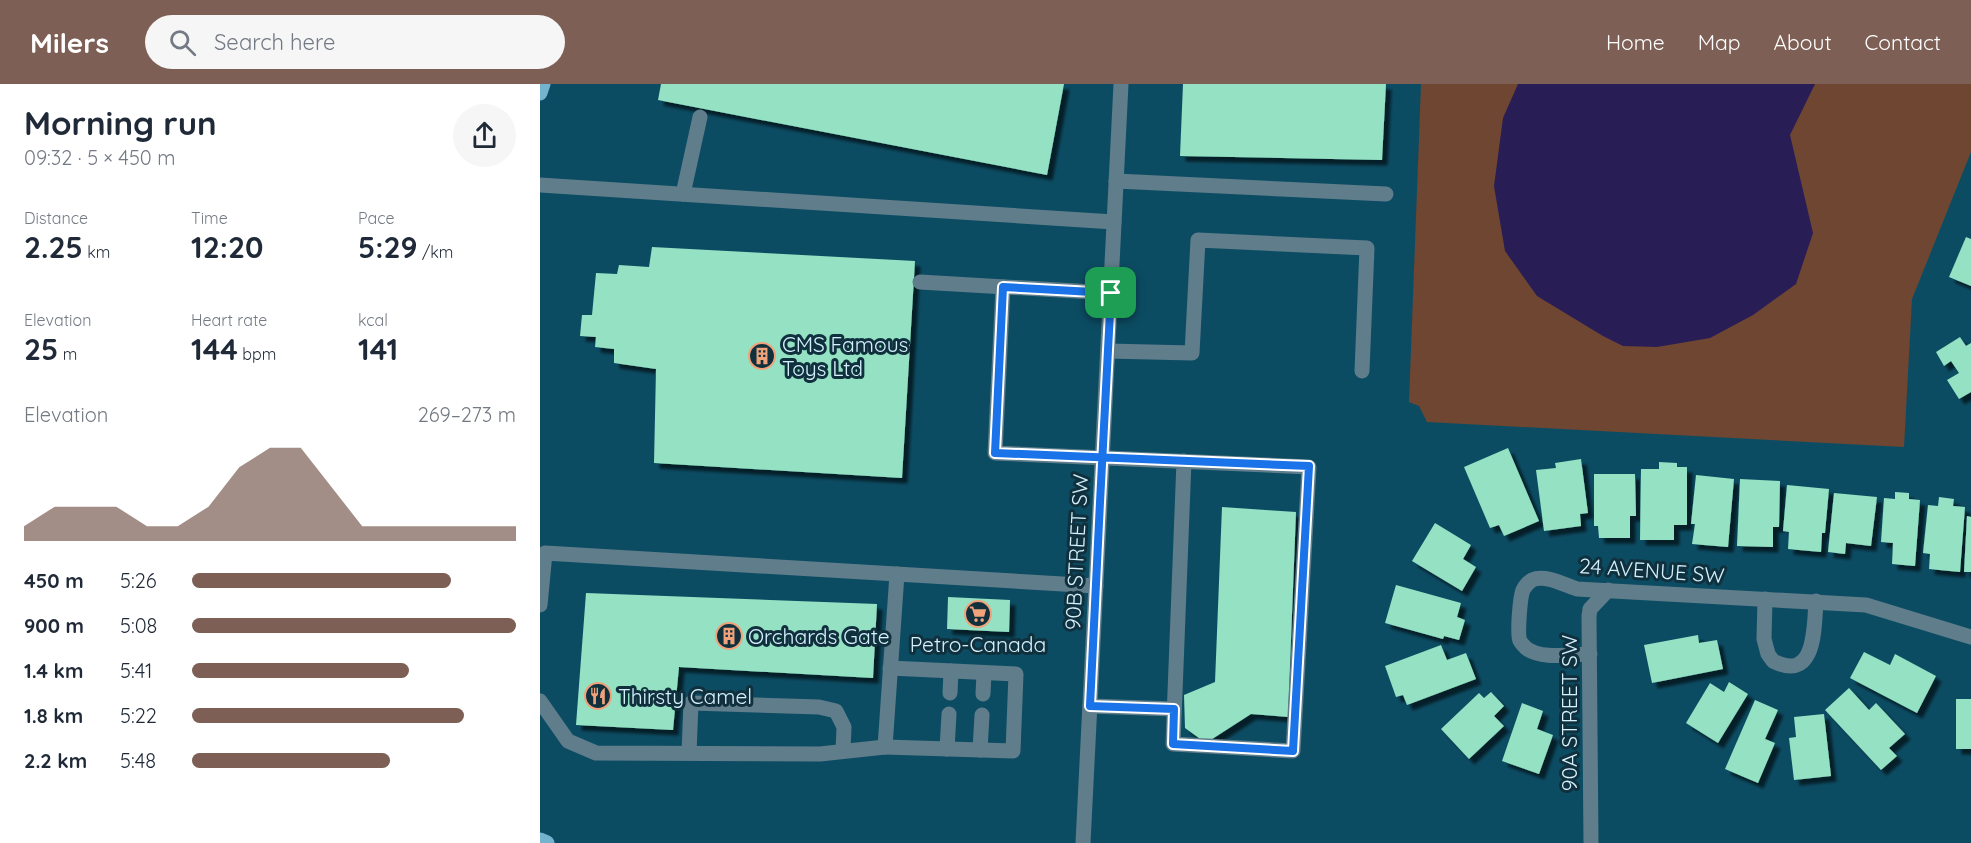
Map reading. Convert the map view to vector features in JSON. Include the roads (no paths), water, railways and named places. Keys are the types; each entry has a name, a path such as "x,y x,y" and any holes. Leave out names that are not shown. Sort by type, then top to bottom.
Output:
{"main road":[{"path":"540,93 543,84"},
{"path":"540,840 547,843"}],"street":[{"name":"90B STREET SW","path":"1083,843 1121,84"},
{"path":"683,195 700,117"},
{"path":"1116,181 1386,194"},
{"path":"540,184 1114,222"},
{"path":"1108,351 1192,353 1198,240 1367,248 1362,370"},
{"path":"920,282 1111,293"},
{"path":"1003,287 995,453 1309,466 1293,751 1173,744 1184,461"},
{"path":"540,605 545,553 1096,586"},
{"path":"885,747 897,574"},
{"name":"24 AVENUE SW","path":"1590,654 1538,653 1525,647 1520,641 1523,590 1533,580 1549,579 1577,589 1866,605 1971,637"},
{"name":"90A STREET SW","path":"1591,843 1590,609 1608,590"},
{"path":"1765,599 1765,647 1773,661 1788,666 1797,664 1809,654 1813,641 1816,601"},
{"path":"540,701 568,741 596,753 820,754 885,747 1013,751 1016,674 890,668"},
{"path":"950,693 951,671"},
{"path":"982,694 984,673"},
{"path":"689,753 691,703 819,707 836,711 843,726 843,751"},
{"path":"1090,706 1174,709"},
{"path":"947,749 949,714"},
{"path":"980,750 982,715"}],"place":[{"name":"CMS Famous Toys Ltd","path":"762,356"},
{"name":"Petro-Canada","path":"978,614"},
{"name":"Orchards Gate","path":"729,636"},
{"name":"Thirsty Camel","path":"598,696"}]}
